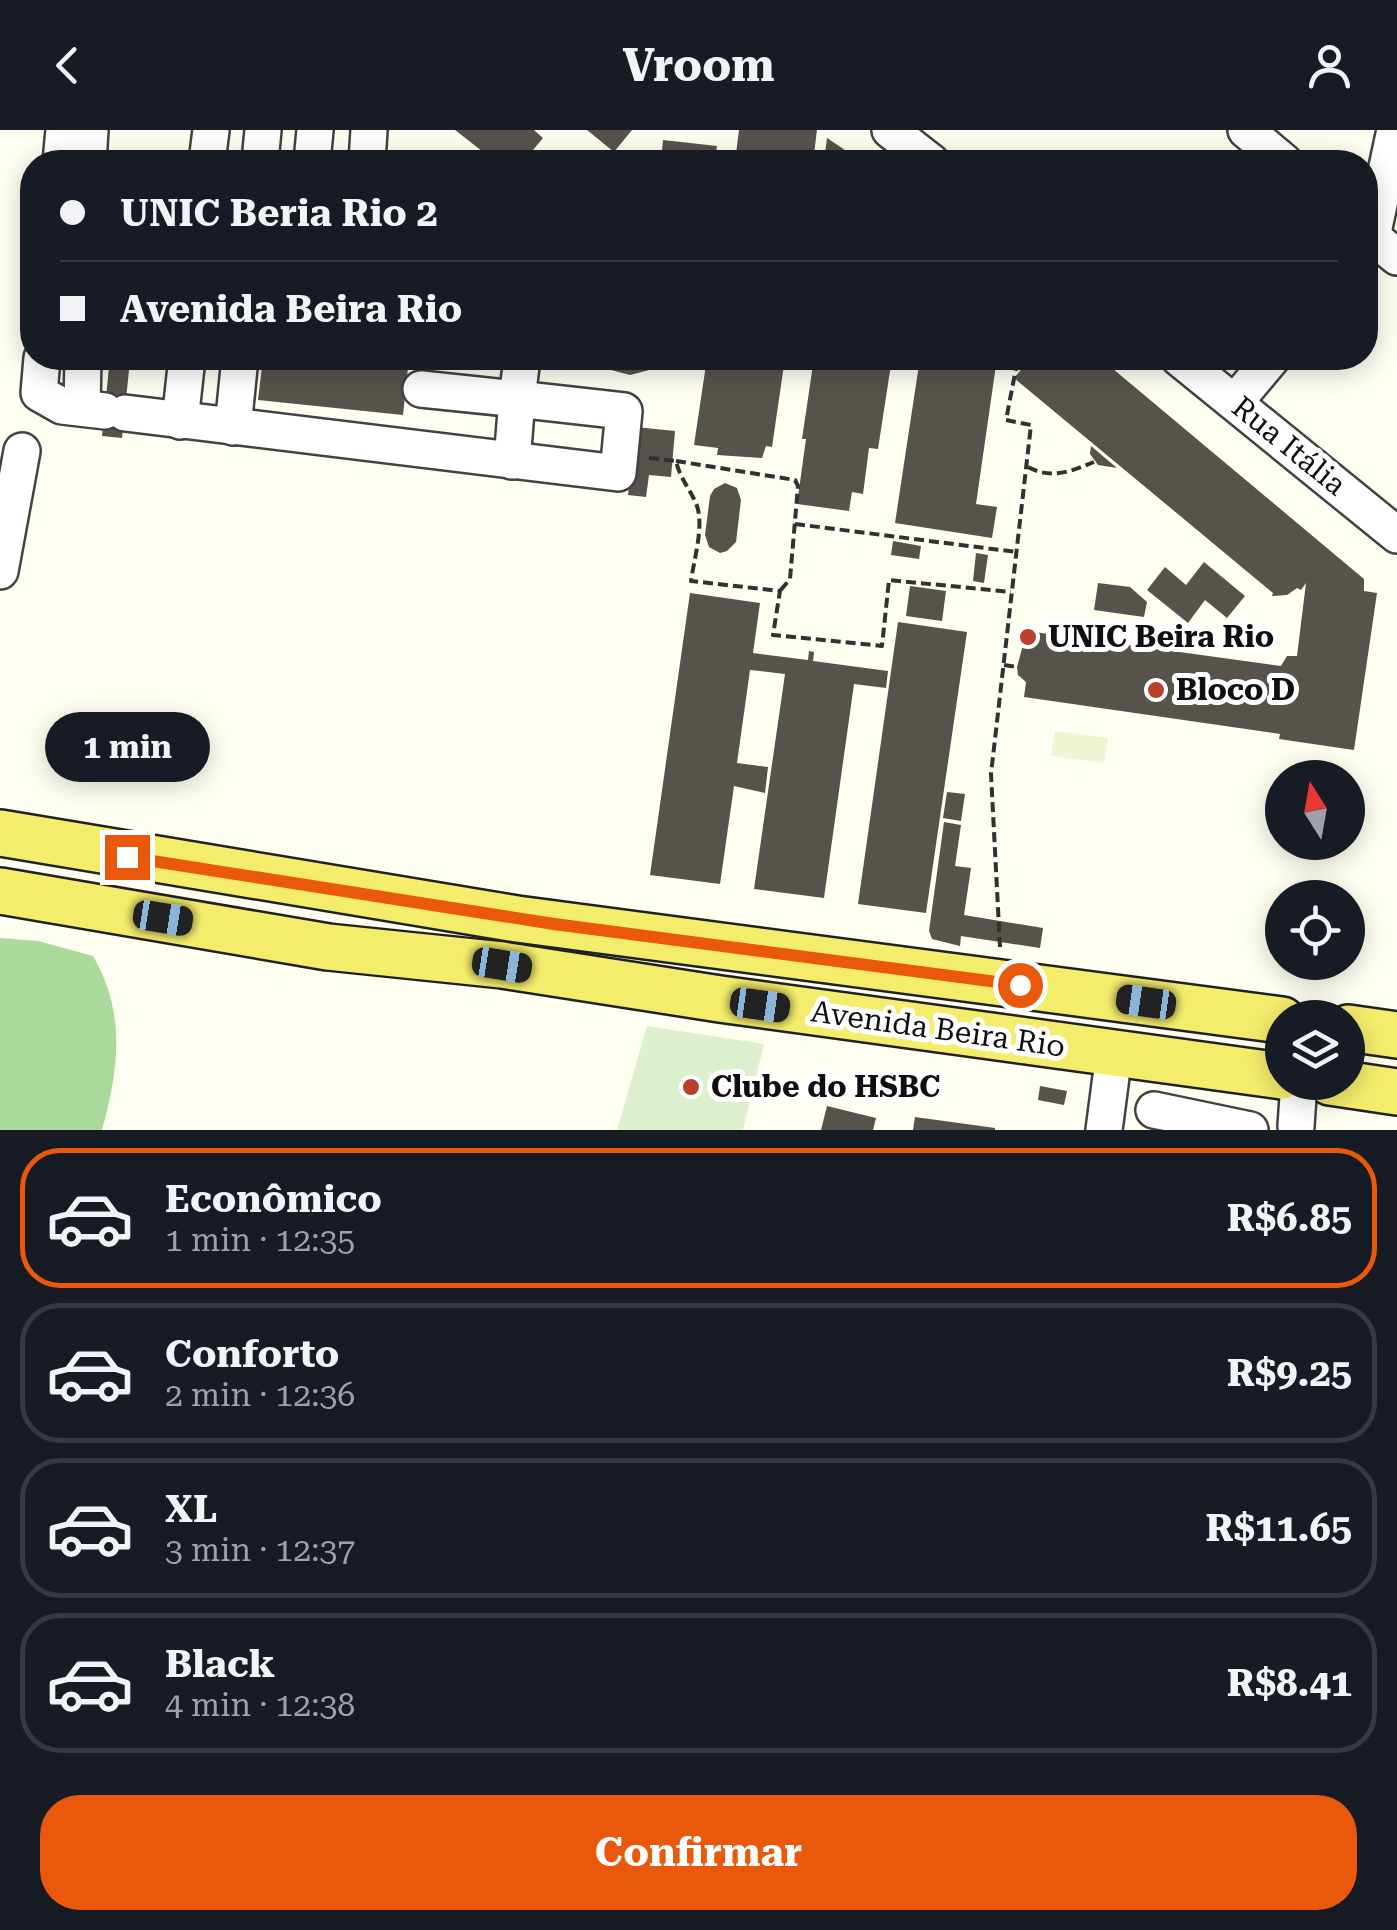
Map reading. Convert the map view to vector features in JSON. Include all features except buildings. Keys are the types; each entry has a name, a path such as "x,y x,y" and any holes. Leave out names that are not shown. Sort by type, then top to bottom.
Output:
{"main road":[{"name":"Avenida Beira Rio","path":"0,834 535,921 1265,1018"},
{"path":"261,934 290,915 295,904 288,881"},
{"name":"Avenida Beira Rio","path":"0,891 328,948 502,965 1265,1074"},
{"path":"328,948 320,937 323,914 352,893"},
{"path":"1365,1030 1397,1035"},
{"path":"1365,1087 1397,1092"}],"street":[{"path":"890,130 916,150"},
{"path":"1246,130 1270,150"},
{"path":"1378,226 1395,130"},
{"path":"41,370 38,393 62,406 618,473 624,411 421,388"},
{"path":"88,370 104,410"},
{"path":"180,421 186,370"},
{"path":"232,427 239,370"},
{"path":"512,461 521,370"},
{"name":"Rua Itália","path":"1194,370 1397,535"},
{"path":"1235,402 1262,370"},
{"path":"0,571 22,451"},
{"path":"1104,1130 1114,1054"},
{"path":"1296,1126 1298,1100"},
{"path":"1154,1110 1250,1130"}],"path":[{"path":"995,982 1002,934 991,774 1031,424 1006,420 1016,370"},
{"path":"620,454 795,480 798,486 790,579 780,591 773,635 882,646 889,580 1013,592"},
{"path":"676,461 699,516 691,581 780,591"},
{"path":"1027,467 1049,475 1066,474 1094,462"},
{"path":"795,524 1017,552"},
{"path":"1004,664 1016,667"}],"green space":[{"path":"1055,731 1108,738 1104,763 1051,756"},
{"path":"0,938 38,941 93,956 104,977 115,1020 115,1063 102,1130 0,1130"},
{"name":"Clube do HSBC","path":"647,1026 764,1044 743,1130 617,1130"}],"place":[{"name":"UNIC Beira Rio","path":"1028,637"},
{"name":"Bloco D","path":"1156,690"},
{"name":"Clube do HSBC","path":"691,1087"}],"route":[{"path":"127,857 554,924 1020,985"}]}
